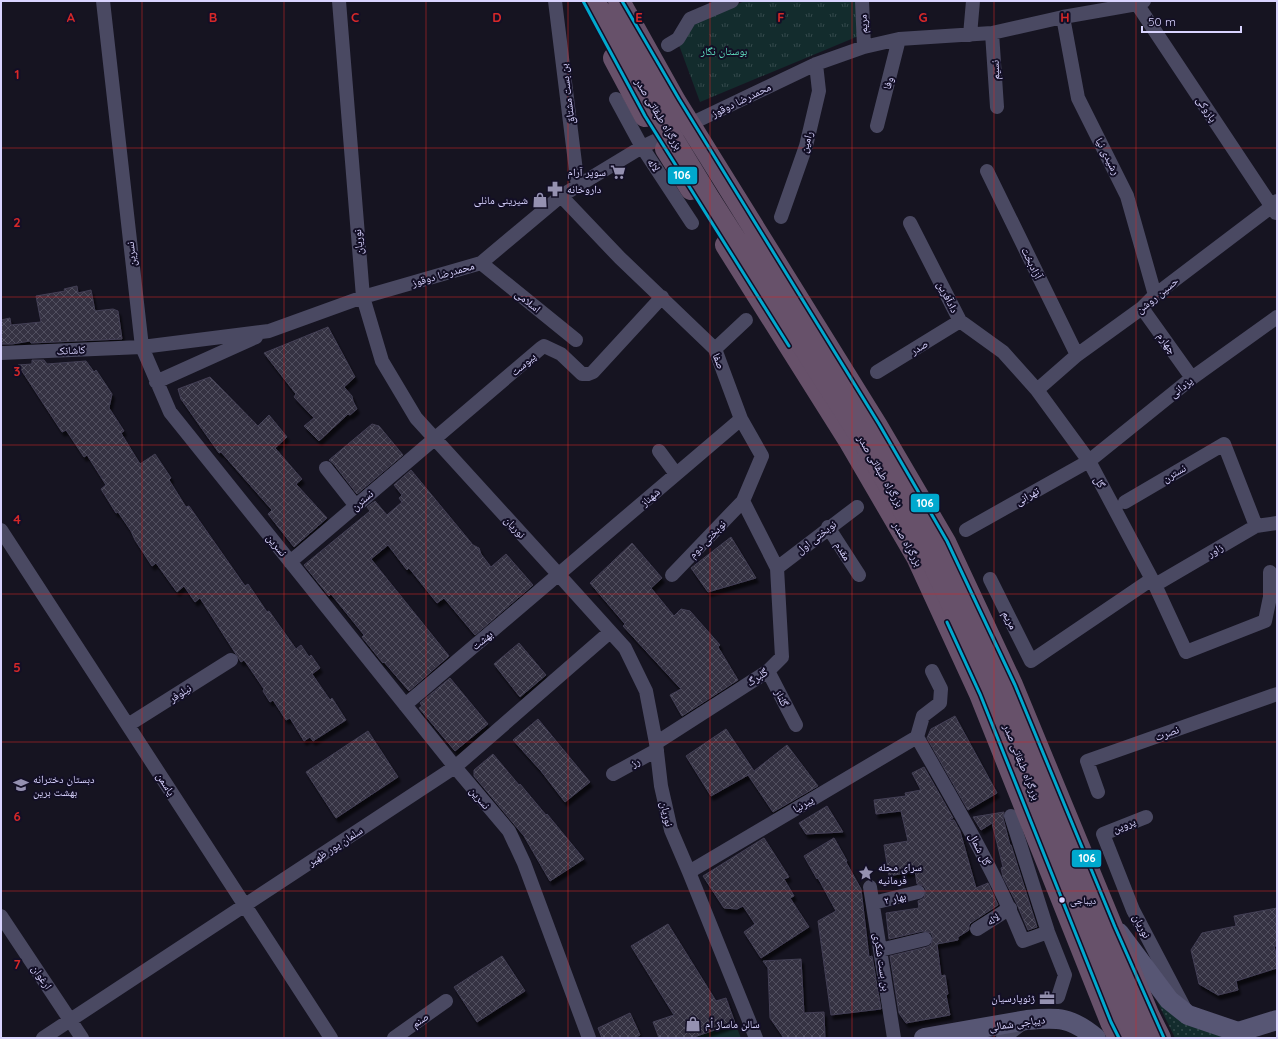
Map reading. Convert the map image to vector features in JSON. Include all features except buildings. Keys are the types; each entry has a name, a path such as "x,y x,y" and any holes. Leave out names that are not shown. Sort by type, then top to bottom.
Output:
{"highway":[{"name":"بزرگراه صدر","path":"583,1 666,150 850,442 917,557 980,694 1108,1015 1119,1038"},
{"name":"بزرگراه طبقاتی صدر","path":"594,1 655,110 708,197 860,435 926,550 990,685 1137,1038"},
{"name":"بزرگراه طبقاتی صدر","path":"618,1 675,101 877,426 945,542 1012,686 1148,1014 1160,1038"},
{"path":"622,1 679,99 875,418 947,541 1015,684 1115,927 1151,1012 1164,1038"}],"main road":[{"path":"1115,927 1169,1000 1188,1015 1234,1035 1277,1020"},
{"name":"دیباجی شمالی","path":"924,1038 1027,1020 1058,1018 1070,1021 1090,1033"}],"street":[{"name":"نسرین","path":"103,1 142,347 170,412 509,831 524,863 589,1038"},
{"name":"نوریان","path":"339,1 363,297 382,361 416,418 624,648 646,691 656,746 661,786 671,830 690,872 756,1038"},
{"name":"بن بست مشتاق","path":"555,1 578,187"},
{"path":"668,45 678,39 690,19 732,1"},
{"name":"مریم","path":"862,1 864,47"},
{"path":"970,35 973,1"},
{"name":"محمدرضا دوقوز","path":"142,347 269,331 363,297 481,263 561,196 642,147 816,64 864,47 899,40 992,33 1140,2"},
{"name":"پازوکی","path":"1140,2 1275,207"},
{"name":"رشیدی نیا","path":"1063,17 1078,98 1127,196 1155,295"},
{"name":"نسیم","path":"992,33 997,107"},
{"name":"وفا","path":"876,126 899,40"},
{"name":"رامین","path":"781,217 806,146 819,91 816,64"},
{"name":"لاله","path":"616,100 642,147 692,222"},
{"name":"آزادبخت","path":"987,171 1077,355"},
{"name":"صفا","path":"561,196 620,258 715,349 741,419 762,456 743,501"},
{"name":"حسین روشن","path":"1037,390 1077,355 1142,308 1155,295 1275,207"},
{"name":"دادآفرین","path":"910,223 960,321 1003,352 1037,390"},
{"name":"اسلامی","path":"481,263 576,340"},
{"name":"پیوست","path":"435,439 544,346 561,354 582,374 592,372 662,297"},
{"name":"چهارم","path":"1142,308 1192,378"},
{"name":"یزدانی","path":"1089,461 1192,378 1277,316"},
{"path":"715,349 746,320"},
{"name":"صدر","path":"877,372 960,321"},
{"path":"156,382 269,331"},
{"name":"کاشانک","path":"1,353 142,347"},
{"name":"گل","path":"1037,390 1089,461 1153,582 1186,652 1265,621 1270,597 1270,572"},
{"name":"شهناز","path":"559,575 741,419"},
{"name":"نسترن","path":"290,562 435,439"},
{"name":"نسترن","path":"1125,502 1224,444 1256,526"},
{"path":"660,451 676,474"},
{"name":"تهرانی","path":"966,530 1089,461"},
{"path":"326,468 356,506"},
{"path":"743,501 777,568"},
{"name":"نوبختی دوم","path":"672,576 743,501"},
{"name":"نوبختی اول","path":"777,568 857,506"},
{"name":"زاور","path":"1153,582 1256,526 1277,523"},
{"name":"مقدم","path":"828,527 859,575"},
{"name":"یاسمن","path":"1,530 331,1038"},
{"name":"گلبرگ","path":"656,746 768,671 782,657 777,568"},
{"name":"بهشت","path":"406,705 559,575"},
{"name":"مریم","path":"990,579 1031,661 1153,582"},
{"name":"سلمان پور ظهیر","path":"43,1038 455,766 610,632"},
{"name":"نیلوفر","path":"128,725 231,660"},
{"name":"گلناز","path":"768,671 796,725"},
{"path":"917,737 923,716 940,703 941,689 932,671"},
{"name":"نصرت","path":"1098,792 1088,761 1277,694"},
{"name":"پیرنیا","path":"690,872 917,737"},
{"name":"گل شمال","path":"917,737 977,841 1010,908 1023,941 1048,932"},
{"name":"رز","path":"613,774 656,746"},
{"path":"1011,816 1048,932 1065,975 1058,997"},
{"name":"پروین","path":"1103,834 1146,817"},
{"name":"نوریان","path":"1103,834 1133,910 1188,1015"},
{"name":"بن بست شکرى","path":"870,887 894,1038"},
{"name":"بهار ۲","path":"873,903 918,892"},
{"name":"لاله","path":"977,929 1010,908"},
{"name":"ارغوان","path":"1,916 82,1038"},
{"path":"880,950 925,939"},
{"name":"صنم","path":"394,1038 446,1001"},
{"path":"1003,1038 1027,1020"}],"green space":[{"name":"بوستان نگار","path":"745,1 860,1 861,35 700,102 679,45 692,23"},
{"path":"1156,999 1161,1003 1228,1033 1220,1038 1175,1038"},
{"path":"735,1023 741,1038 693,1038"}],"transit line":[{"name":"106","path":"583,1 645,116 789,346"},
{"name":"106","path":"622,1 679,99 879,424 947,541 1015,685 1115,927 1164,1038"},
{"name":"106","path":"947,622 980,694 1111,1022 1119,1038"}],"place":[{"name":"سوپر آرام","path":"618,172"},
{"name":"داروخانه","path":"555,189"},
{"name":"شیرینی مانلی","path":"540,200"},
{"name":"دبستان دخترانه بهشت برین","path":"21,785"},
{"name":"سرای محله فرمانیه","path":"866,873"},
{"name":"دیباجی","path":"1062,900"},
{"name":"ژئوپارسیان","path":"1047,998"},
{"name":"سالن ماساژ اُم","path":"693,1024"}]}
